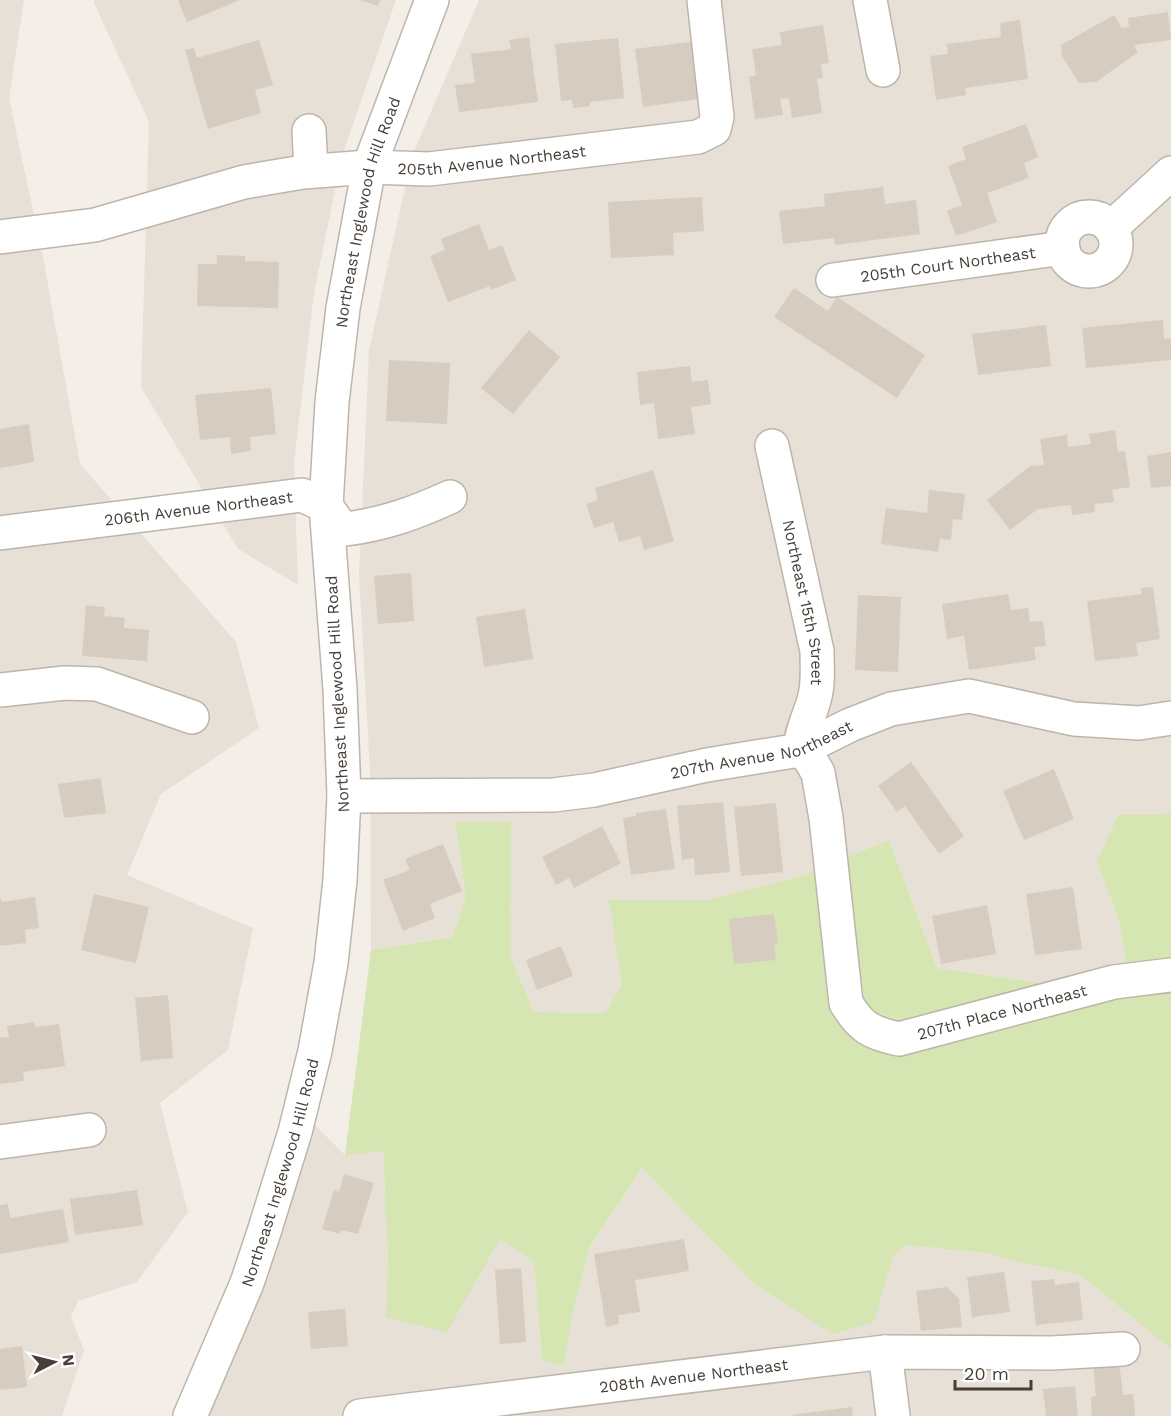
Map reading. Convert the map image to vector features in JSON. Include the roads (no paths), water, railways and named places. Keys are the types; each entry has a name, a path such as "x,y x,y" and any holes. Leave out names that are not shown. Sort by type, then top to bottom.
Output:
{"street":[{"name":"Northeast Inglewood Hill Road","path":"201,1413 247,1283 295,1131 315,1051 331,963 340,880 344,796 340,689 326,506 332,402 343,308 369,167 432,0"},
{"name":"205th Avenue Northeast","path":"0,237 95,225 244,182 312,171 369,167 429,169 698,137 714,129 717,117 704,0"},
{"path":"870,0 883,70"},
{"path":"309,131 312,171"},
{"name":"205th Court Northeast","path":"833,280 1063,248 1062,239 1071,223 1088,216 1105,221 1111,228 1171,173"},
{"name":"Northeast 15th Street","path":"772,446 817,651 817,686 814,701 801,735 800,750"},
{"name":"206th Avenue Northeast","path":"0,533 302,495 326,506 346,530 411,514 450,497"},
{"path":"0,690 65,683 97,684 192,717"},
{"name":"207th Avenue Northeast","path":"344,796 553,795 594,790 708,765 800,750 850,725 891,709 969,696 1074,719 1138,723 1171,718"},
{"name":"207th Place Northeast","path":"800,750 810,759 818,773 826,818 846,1003 855,1019 873,1033 899,1039 1114,982 1171,975"},
{"path":"0,1142 89,1130"},
{"name":"208th Avenue Northeast","path":"360,1416 885,1352 1052,1353 1123,1349"},
{"path":"885,1352 893,1416"}]}
